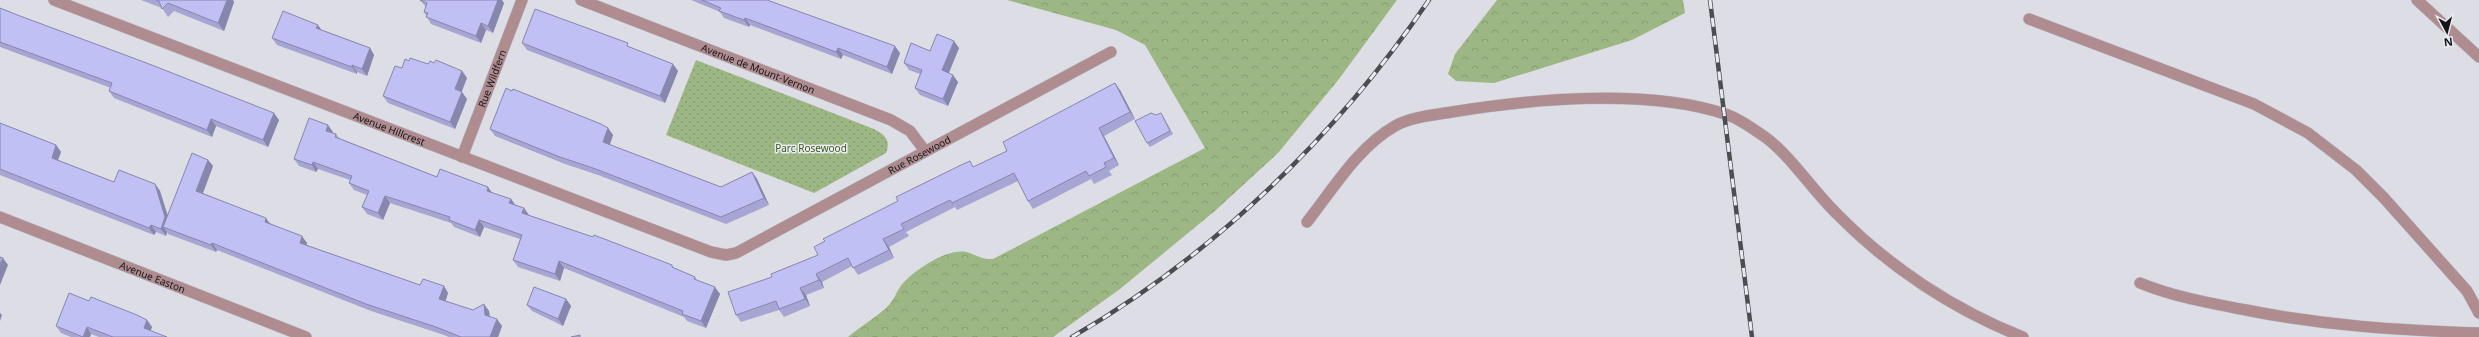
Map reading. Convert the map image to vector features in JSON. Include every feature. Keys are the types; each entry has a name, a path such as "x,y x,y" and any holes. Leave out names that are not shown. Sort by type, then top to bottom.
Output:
{"street":[{"name":"Avenue Hillcrest","path":"54,0 704,249 726,255"},
{"name":"Rue Wildfern","path":"462,157 522,0"},
{"name":"Avenue de Mount-Vernon","path":"581,0 891,120 910,131 926,151"},
{"path":"2417,0 2479,57"},
{"path":"2029,19 2254,104 2308,133 2356,170 2384,198 2468,291 2479,313"},
{"name":"Rue Rosewood","path":"726,255 736,253 1111,52"},
{"path":"1308,222 1365,150 1380,135 1398,124 1428,116 1531,101 1611,99 1689,106 1728,115 1767,139 1850,227 1885,257 1925,286 1958,306 2022,337"},
{"name":"Avenue Easton","path":"0,217 306,337"},
{"path":"2140,283 2190,299 2292,320 2361,328 2479,333"}],"green space":[{"path":"1007,0 1397,0 1339,79 1278,153 1216,210 1120,289 1053,337 848,337 885,309 892,301 900,287 918,270 933,260 941,256 962,251 982,258 993,259 1205,148 1145,45 1116,30"},
{"path":"1497,0 1683,0 1685,13 1632,40 1494,83 1456,81 1448,74 1455,54"},
{"name":"Parc Rosewood","path":"696,60 874,129 886,138 888,145 886,153 814,193 666,135"}],"building":[{"path":"156,0 227,0 218,23 168,3 162,9 159,1"},
{"path":"420,0 498,0 488,26 481,23 476,36 426,17 428,13 424,12 427,3"},
{"path":"702,0 767,0 895,46 887,67 838,48 836,52 745,18 744,20 719,11 721,8"},
{"path":"0,8 274,113 263,140 211,119 207,130 109,91 112,83 0,42"},
{"path":"535,9 628,43 627,46 673,64 660,96 522,43"},
{"path":"283,11 318,25 316,28 370,48 362,69 352,65 352,67 272,38"},
{"path":"937,34 954,41 942,70 953,75 943,99 915,88 922,70 904,63 911,43 930,51"},
{"path":"410,58 428,64 430,61 434,63 436,60 462,71 455,89 462,92 450,122 383,96 395,66 402,68 405,59 409,61"},
{"path":"1115,83 1130,112 1099,128 1114,158 1104,163 1106,167 1089,176 1086,171 1028,201 1014,173 952,203 950,200 901,224 904,229 883,239 889,250 853,268 848,258 816,274 819,280 800,288 805,299 779,309 776,301 736,315 728,292 772,277 771,274 818,255 814,247 825,241 823,239 898,201 896,197 961,165 970,161 973,167 1007,151 1003,142"},
{"path":"506,88 512,91 513,89 601,124 608,128 603,142 721,187 752,172 764,198 721,217 593,168 560,157 490,129"},
{"path":"1151,113 1156,115 1161,113 1170,131 1147,143 1135,121"},
{"path":"309,118 328,125 326,131 336,134 335,137 437,177 440,169 488,187 487,191 511,199 509,203 524,208 522,213 593,237 594,235 672,265 672,267 695,277 694,279 715,287 701,321 682,314 683,311 559,261 555,274 513,260 522,235 479,220 475,230 449,220 450,217 385,196 378,213 362,207 369,191 349,183 352,176 313,162 312,165 294,159"},
{"path":"0,123 56,145 52,158 114,182 119,170 155,184 165,217 161,229 151,225 149,228 0,169"},
{"path":"192,153 208,160 196,191 266,218 265,222 302,236 300,243 420,285 423,279 444,286 439,299 473,310 484,304 485,315 497,319 490,337 461,337 436,327 366,304 212,243 211,245 163,227"},
{"path":"0,257 3,258 0,265"},
{"path":"534,287 566,299 558,319 527,305"},
{"path":"69,293 89,301 91,297 137,315 147,320 144,328 167,337 113,337 87,327 83,337 56,326"}],"railway":[{"path":"1072,337 1124,305 1175,269 1223,230 1269,188 1313,144 1354,98 1393,50 1429,0"},
{"path":"1710,0 1752,337"}]}
